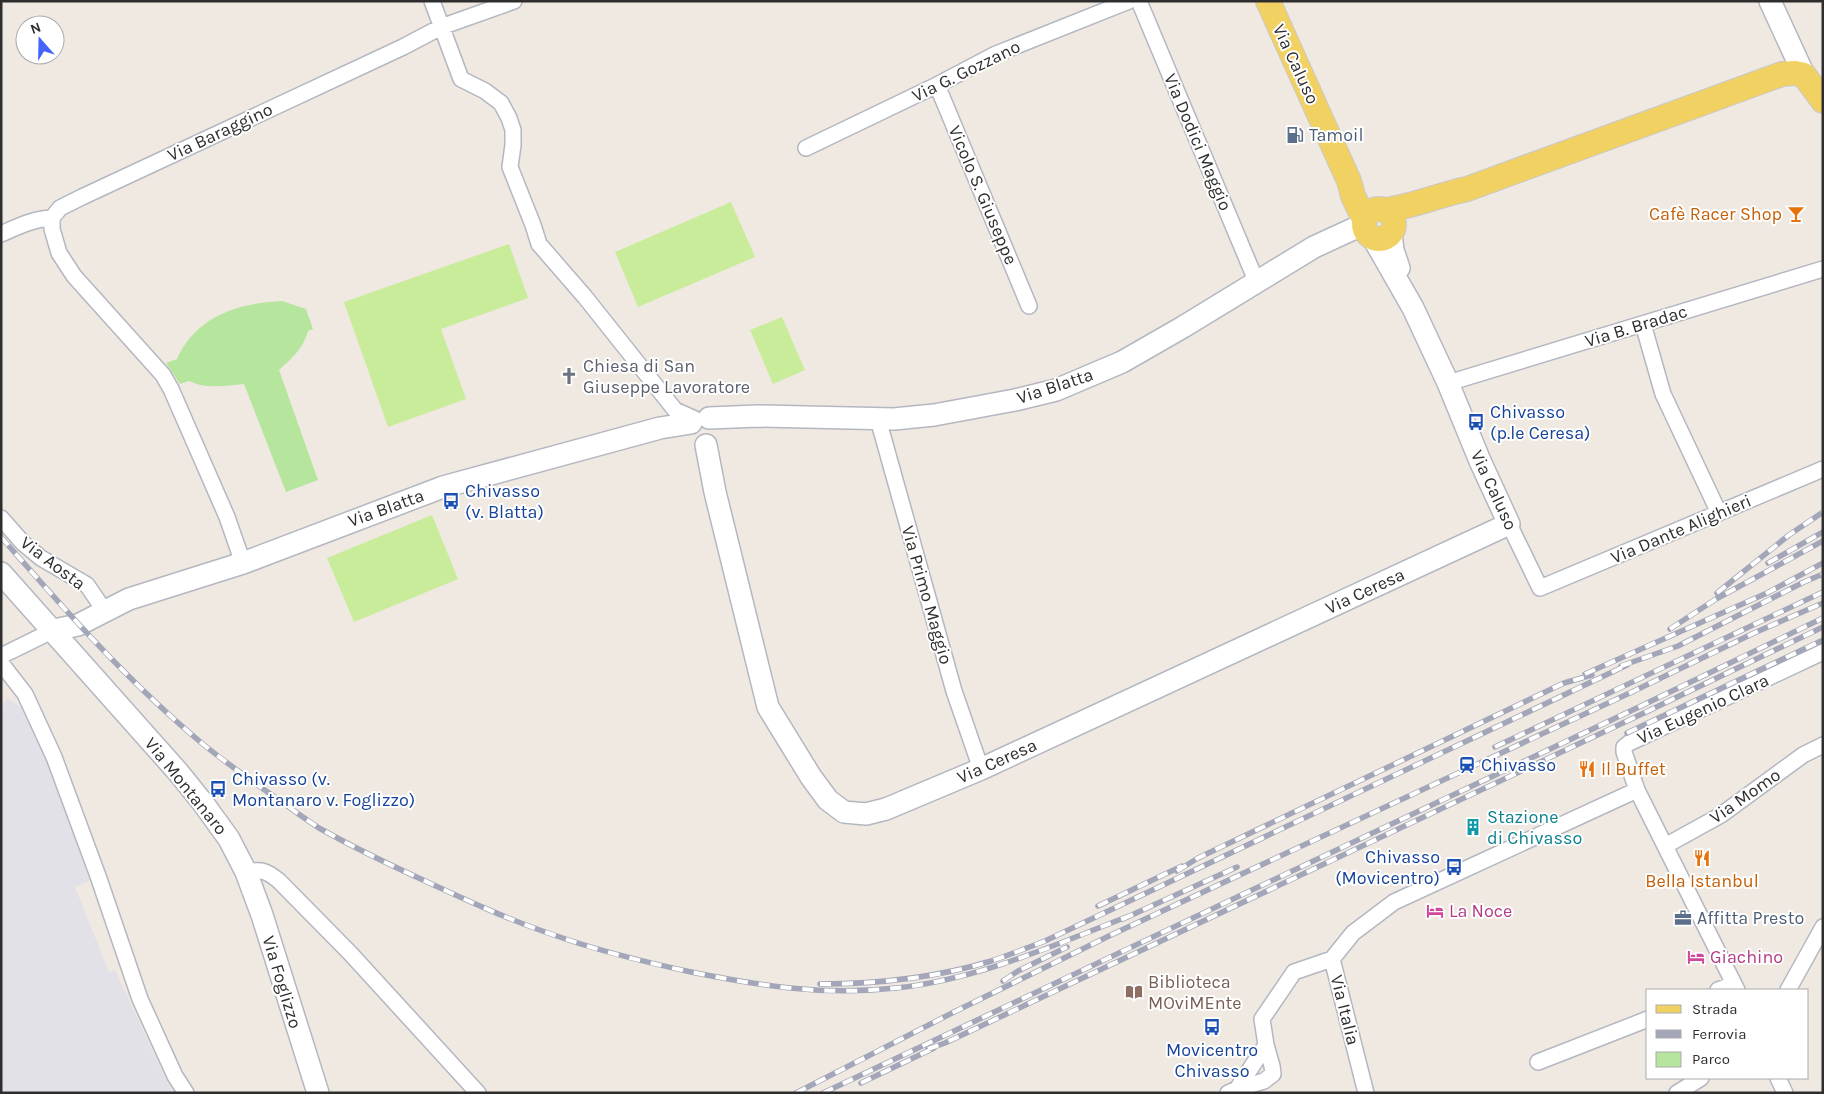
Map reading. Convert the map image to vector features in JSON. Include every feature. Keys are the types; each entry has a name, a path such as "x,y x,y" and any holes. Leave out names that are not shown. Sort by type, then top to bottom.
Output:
{"main road":[{"name":"Via Caluso","path":"1268,1 1349,181 1369,201 1379,223"},
{"path":"1379,223 1403,222 1436,207 1467,189 1782,74 1795,73 1804,75 1823,102"}],"street":[{"path":"432,1 461,79 485,91 501,103 509,118 513,130 510,167 534,224 539,244 586,297 675,410 699,429"},
{"name":"Via Baraggino","path":"52,218 60,208 74,200 404,47 441,27 514,1"},
{"name":"Via G. Gozzano","path":"806,148 937,85 996,54 1128,1"},
{"name":"Via Dodici Maggio","path":"1139,1 1257,283"},
{"path":"1770,1 1804,75"},
{"name":"Vicolo S. Giuseppe","path":"937,85 1030,306"},
{"path":"1,234 37,219 52,218 54,239 65,264 163,375 171,389 227,517 243,562"},
{"name":"Via Blatta","path":"54,630 78,625 104,610 129,599 243,562 443,487 660,428 699,429 758,416 894,419 934,415 1014,400 1064,387 1122,362 1257,283 1314,247 1379,223"},
{"name":"Via Caluso","path":"1379,223 1413,308 1448,383 1480,461 1540,588"},
{"name":"Via B. Bradac","path":"1448,383 1823,269"},
{"path":"1643,324 1663,394 1719,513"},
{"name":"Via Primo Maggio","path":"878,419 952,683 981,769"},
{"name":"Via Ceresa","path":"699,429 768,706 811,777 828,800 844,812 866,814 886,809 981,769 1509,524"},
{"name":"Via Dante Alighieri","path":"1540,588 1823,468"},
{"name":"Via Aosta","path":"1,518 23,543 41,558 86,586 104,610"},
{"name":"Via Montanaro","path":"1,573 54,630 203,802 229,839 246,872"},
{"path":"1,656 54,630"},
{"name":"Via Eugenio Clara","path":"1735,987 1637,790 1624,747 1823,652"},
{"path":"1,664 25,694 54,757 98,876 140,999 175,1076 186,1093"},
{"name":"Via Momo","path":"1665,846 1721,815 1803,755 1823,745"},
{"name":"Via Italia","path":"1366,1093 1332,959 1353,933 1394,902 1637,790"},
{"path":"246,872 257,870 268,872 279,881 350,953 478,1093"},
{"name":"Via Foglizzo","path":"246,872 262,915 318,1093"},
{"path":"1789,989 1823,928"},
{"path":"1233,1091 1264,1081 1273,1074 1262,1019 1294,972 1332,959"},
{"path":"1538,1062 1646,1019"},
{"path":"1233,1091 1266,1045"},
{"path":"1677,1093 1699,1079"},
{"path":"1778,1079 1785,1093"}],"shaded area":[{"path":"7,698 22,708 60,790 90,881 75,887 109,972 115,970 167,1082 174,1093 1,1093 1,709"}],"green space":[{"path":"731,202 755,257 638,307 615,252"},
{"path":"509,244 528,298 441,329 466,399 388,427 344,302"},
{"path":"282,301 306,309 313,329 308,331 300,348 279,370 318,480 286,492 244,384 209,386 189,381 180,384 166,363 177,359 185,344 195,332 207,322 220,315 250,305"},
{"path":"782,317 805,370 773,384 750,330"},
{"path":"432,515 458,579 354,622 327,558"}],"railway":[{"path":"1717,593 1789,535 1823,512"},
{"path":"1768,563 1823,532"},
{"path":"1,537 74,619 150,697 204,745 296,812 319,828 410,874 504,916 571,941 656,964 742,982 818,990 869,990 927,984 986,969 1043,950 1129,916"},
{"path":"1670,629 1716,599 1823,541"},
{"path":"1585,674 1767,593 1823,563"},
{"path":"1621,666 1678,646 1823,574"},
{"path":"1495,747 1823,592"},
{"path":"796,1093 952,1013 1111,935 1754,633 1823,603"},
{"path":"823,1093 1823,618"},
{"path":"928,1049 945,1043 1823,627"},
{"path":"1627,733 1823,640"},
{"path":"820,984 885,981 949,972 991,961 1045,941 1627,665"},
{"path":"1177,871 1198,858 1564,683 1592,675"},
{"path":"1098,906 1182,866"},
{"path":"1123,919 1237,867"},
{"path":"1003,981 1018,971 1067,947"},
{"path":"861,1083 934,1048"}],"place":[{"name":"Tamoil","path":"1295,135"},
{"name":"Cafè Racer Shop","path":"1796,214"},
{"name":"Chiesa di San Giuseppe Lavoratore","path":"569,376"},
{"name":"Chivasso (p.le Ceresa)","path":"1476,422"},
{"name":"Chivasso (v. Blatta)","path":"451,501"},
{"name":"Chivasso","path":"1467,765"},
{"name":"Il Buffet","path":"1587,769"},
{"name":"Chivasso (v. Montanaro v. Foglizzo)","path":"218,789"},
{"name":"Stazione di Chivasso","path":"1473,827"},
{"name":"Bella Istanbul","path":"1702,858"},
{"name":"Chivasso (Movicentro)","path":"1454,867"},
{"name":"La Noce","path":"1435,911"},
{"name":"Affitta Presto","path":"1683,918"},
{"name":"Giachino","path":"1696,957"},
{"name":"Biblioteca MOviMEnte","path":"1134,992"},
{"name":"Movicentro Chivasso","path":"1212,1027"}]}
